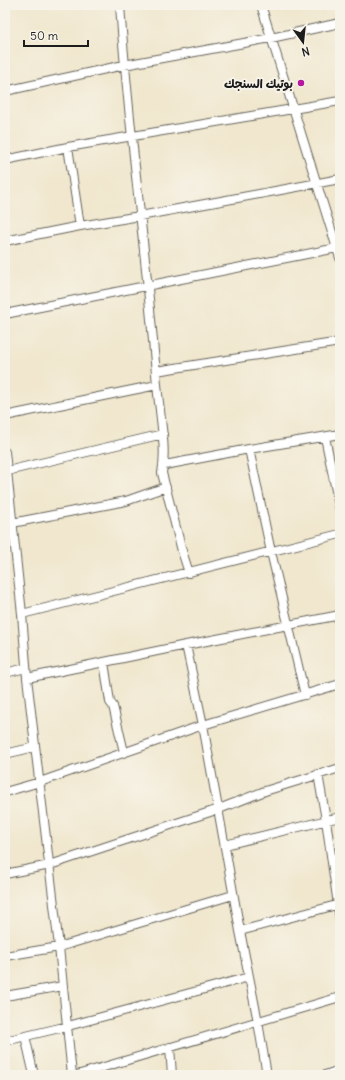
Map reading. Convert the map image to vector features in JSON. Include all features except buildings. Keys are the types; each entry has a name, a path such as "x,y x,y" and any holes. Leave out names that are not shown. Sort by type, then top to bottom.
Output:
{"street":[{"path":"120,5 131,136 163,434 165,465 162,473 182,551 189,572"},
{"path":"5,314 339,251 316,184 261,5"},
{"path":"5,91 124,65 271,38 340,23"},
{"path":"5,160 68,147 340,101"},
{"path":"68,147 80,226"},
{"path":"5,241 80,226 340,180"},
{"path":"156,372 340,342"},
{"path":"5,416 157,385"},
{"path":"7,471 163,434"},
{"path":"165,465 340,434"},
{"path":"325,437 340,510"},
{"path":"249,449 271,552 305,695"},
{"path":"5,452 22,614 27,678 50,865 72,1075"},
{"path":"12,523 126,501 166,487"},
{"path":"22,614 340,534"},
{"path":"5,543 14,541"},
{"path":"27,678 289,624 340,615"},
{"path":"186,645 219,809 233,895 267,1075"},
{"path":"104,662 110,702 113,706 124,752"},
{"path":"5,673 26,668"},
{"path":"5,792 40,782 203,725 340,684"},
{"path":"5,754 35,747"},
{"path":"5,874 50,865 219,809 265,791 340,768"},
{"path":"318,774 339,905 340,920"},
{"path":"225,845 340,817"},
{"path":"5,956 59,947 233,895"},
{"path":"240,931 339,905"},
{"path":"5,1041 68,1026 249,977"},
{"path":"5,996 63,986"},
{"path":"77,1075 340,997"},
{"path":"25,1036 34,1075"},
{"path":"170,1047 172,1075"},
{"path":"324,1075 340,1070"}],"place":[{"name":"بوتيك السنجك","path":"301,83"}]}
